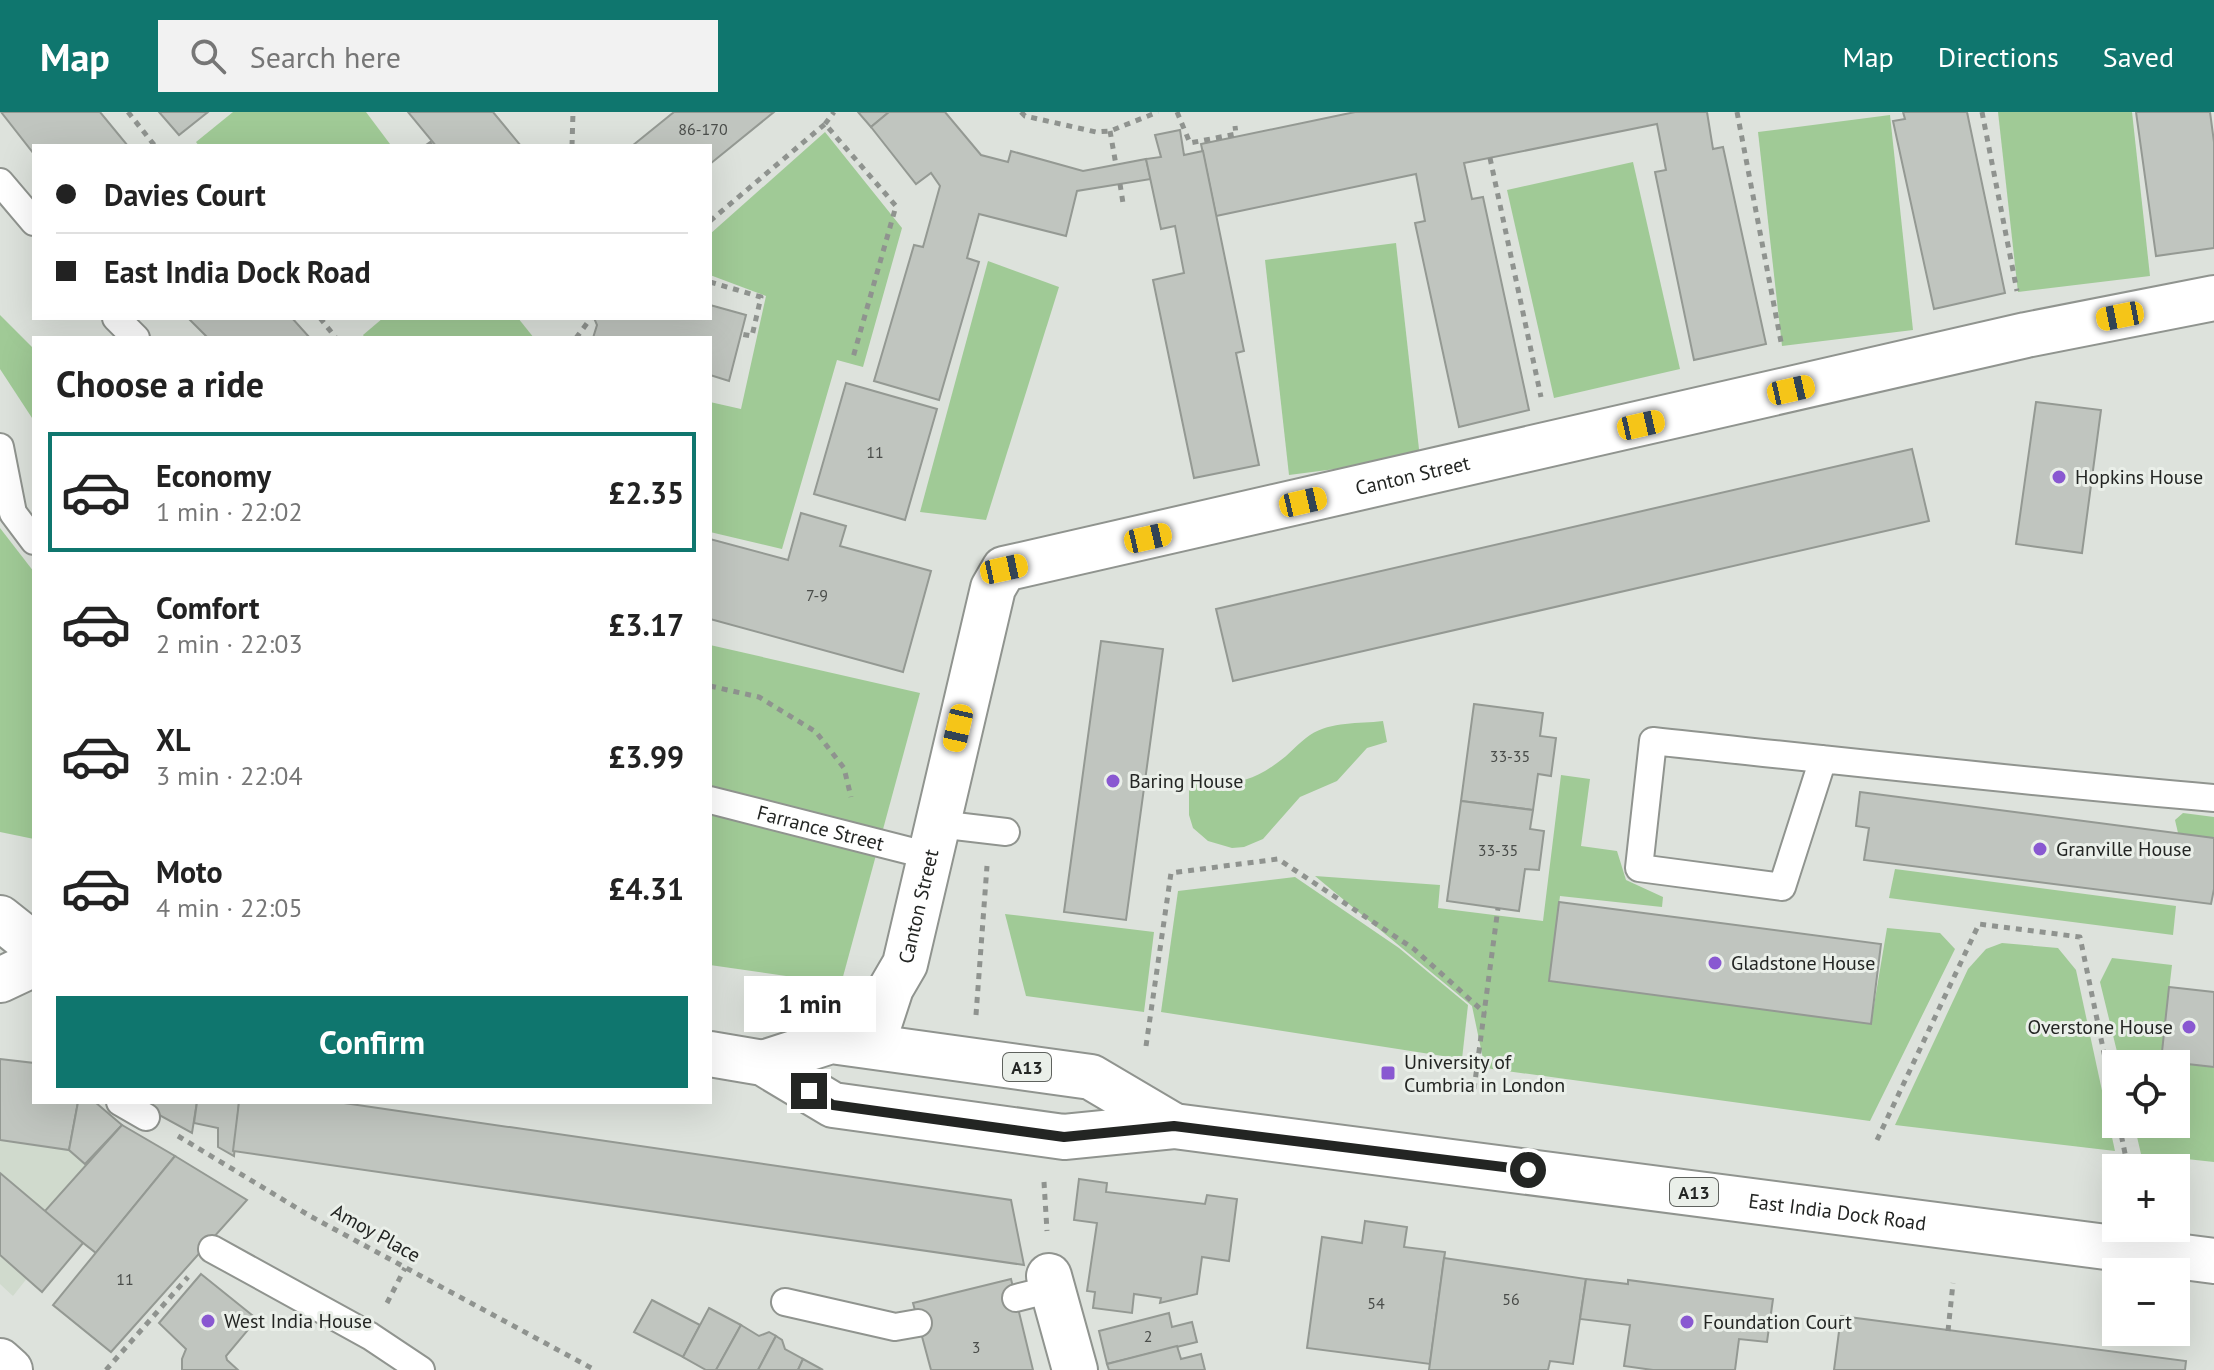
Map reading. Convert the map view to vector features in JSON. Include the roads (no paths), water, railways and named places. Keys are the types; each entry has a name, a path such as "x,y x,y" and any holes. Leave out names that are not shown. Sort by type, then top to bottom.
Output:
{"main road":[{"name":"Canton Street","path":"872,1046 891,988 905,964 993,588 1004,569 2026,335 2214,298"},
{"path":"0,918 32,943"},
{"path":"0,980 32,965"},
{"name":"East India Dock Road","path":"763,1063 831,1041 1091,1077 1174,1126"},
{"name":"East India Dock Road","path":"712,1054 763,1063 833,1105 1064,1137 1174,1126 2214,1261"},
{"path":"1041,1276 1075,1370"},
{"path":"0,1361 10,1370"}],"lane":[{"path":"0,182 32,220"},
{"path":"118,320 134,336"},
{"path":"0,447 13,513 32,538"},
{"path":"1823,759 1782,887 1639,868 1653,741 2214,798"},
{"name":"Farrance Street","path":"712,800 934,840 1006,832"},
{"path":"123,1104 146,1117"},
{"path":"212,1249 370,1336 421,1370"},
{"path":"785,1302 895,1327 918,1323"}],"place":[{"name":"Hopkins House","path":"2059,477"},
{"name":"Baring House","path":"1113,781"},
{"name":"Granville House","path":"2040,849"},
{"name":"Gladstone House","path":"1715,963"},
{"name":"Overstone House","path":"2189,1027"},
{"name":"University of Cumbria in London","path":"1388,1073"},
{"name":"West India House","path":"208,1321"},
{"name":"Foundation Court","path":"1687,1322"}]}
